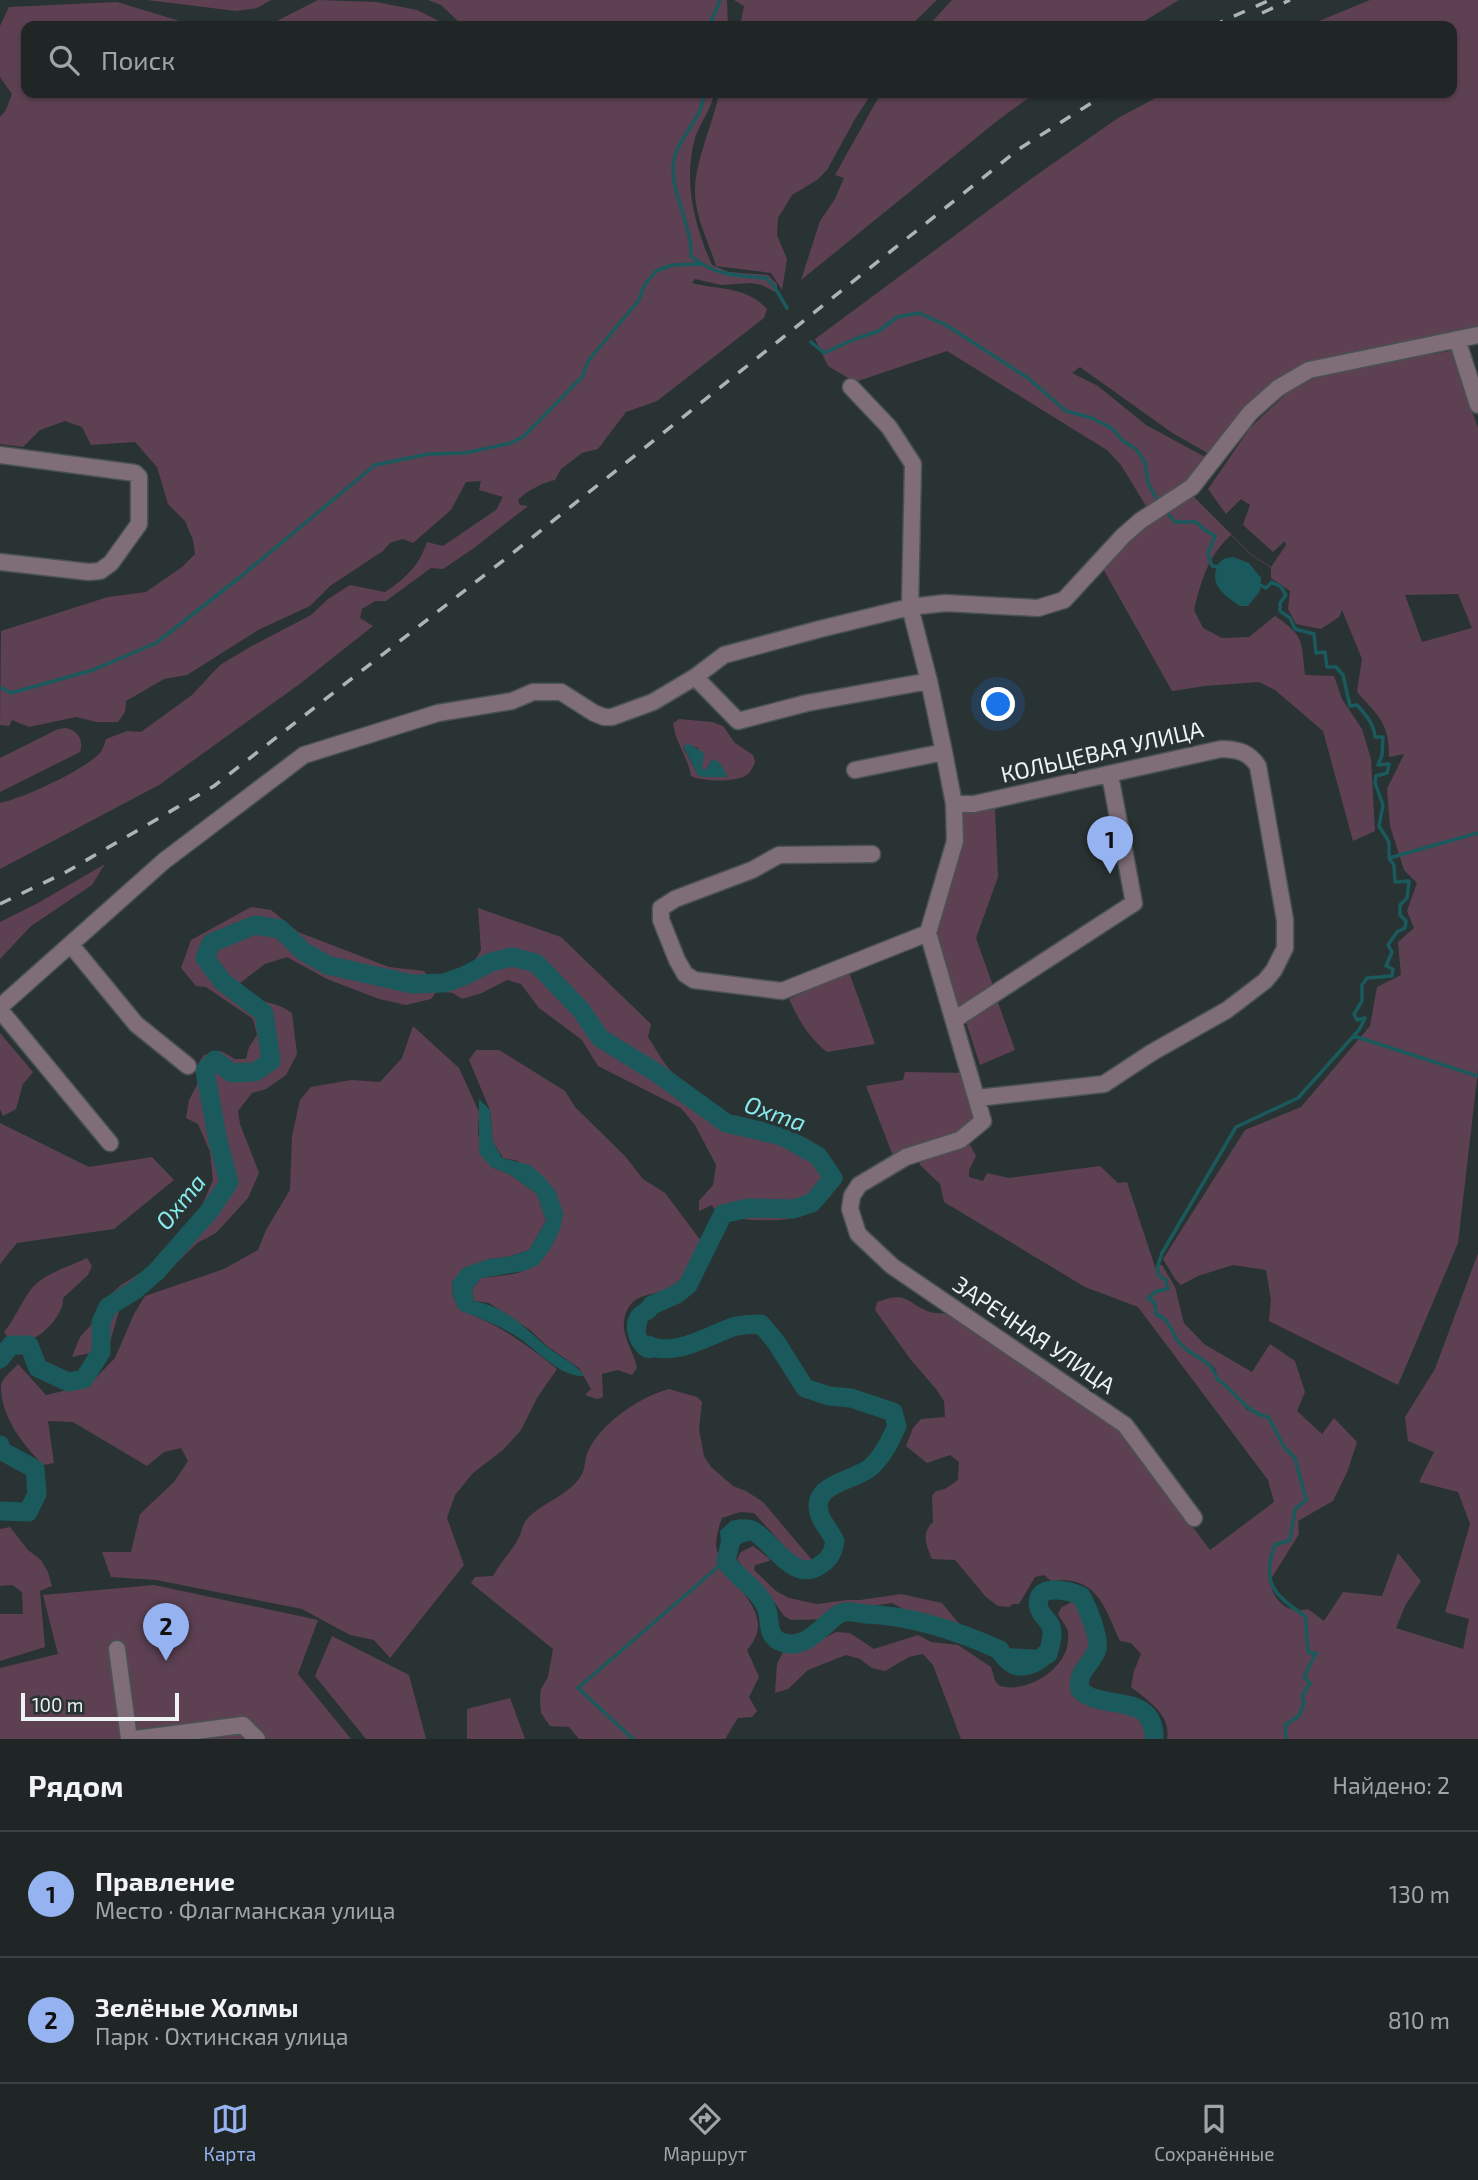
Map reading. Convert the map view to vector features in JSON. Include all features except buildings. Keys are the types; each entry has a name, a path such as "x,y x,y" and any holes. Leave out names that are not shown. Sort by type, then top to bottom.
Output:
{"street":[{"path":"110,1143 0,1008 164,861 304,755 438,713 512,701 533,692 561,692 594,713 612,717 653,702 695,677 724,655 910,607 945,603 1038,608 1064,600 1123,536 1150,514 1192,487 1250,413 1290,380 1309,369 1478,335"},
{"path":"1457,339 1478,405"},
{"path":"851,387 889,427 913,464 910,607 944,752 954,804 956,841 928,933 977,1098"},
{"path":"0,455 135,473 139,477 141,519 111,563 100,571 0,562"},
{"path":"695,677 738,722 807,703 929,681"},
{"name":"КОЛЬЦЕВАЯ УЛИЦА","path":"954,804 974,804 1221,749 1234,749 1253,759 1258,766 1285,920 1285,948 1274,970 1258,987 1227,1010 1151,1053 1104,1084 977,1098"},
{"path":"855,769 944,752"},
{"path":"954,1020 1135,903 1110,775"},
{"path":"873,855 779,855 752,870 675,899 662,908 661,920 685,974 694,980 782,991 928,933"},
{"path":"71,945 136,1024 188,1066"},
{"name":"ЗАРЕЧНАЯ УЛИЦА","path":"977,1098 983,1121 970,1134 950,1145 906,1157 859,1185 852,1196 850,1209 858,1234 892,1266 1125,1425 1195,1518"},
{"path":"117,1649 129,1739"},
{"path":"135,1739 243,1726 257,1739"}],"shaded area":[{"path":"147,0 271,0 257,8 236,11"},
{"path":"318,0 376,2 417,10 439,21 277,21"},
{"path":"428,0 727,0 728,21 458,21 441,5"},
{"path":"734,0 937,0 915,21 741,21 744,6"},
{"path":"952,0 1179,0 1144,21 933,21"},
{"path":"1370,0 1478,0 1478,331 1454,330 1439,339 1309,365 1209,454 1171,432 1080,367 1072,373 1098,386 1146,425 1207,458 1188,485 1149,511 1121,465 1107,450 947,351 855,382 828,366 815,339 1035,176 1118,118 1156,98 1457,98 1457,21 1319,21"},
{"path":"117,2 180,21 21,21 21,98 713,98 695,138 690,170 692,203 700,234 712,265 729,272 768,275 777,284 777,293 751,283 721,285 695,279 692,283 750,296 767,309 764,318 657,401 626,412 598,449 582,453 561,469 555,480 535,487 521,497 518,500 520,505 528,506 474,548 443,569 431,568 386,601 375,601 362,609 360,618 373,626 301,683 159,785 0,869 0,803 67,776 100,753 106,739 127,731 141,732 192,695 220,665 311,615 328,599 350,585 385,592 411,571 427,542 443,546 496,510 503,497 479,490 481,481 466,482 451,510 413,543 403,539 390,543 383,551 330,586 310,606 260,629 187,675 164,679 126,701 125,712 118,722 97,722 76,717 29,727 12,720 9,726 0,725 1,631 108,597 146,592 182,567 195,554 193,540 185,521 168,504 157,467 135,442 91,445 82,427 65,421 40,430 23,447 0,444 0,117 12,94 0,77 0,26 9,7"},
{"path":"718,98 869,98 827,170 817,180 792,195 778,218 777,235 787,259 782,290 771,273 716,266 700,219 695,191 699,162"},
{"path":"878,98 1028,98 801,280 820,221 835,199 844,178 835,175"},
{"path":"1451,351 1478,428 1478,1070 1458,1243 1398,1385 1269,1321 1271,1300 1266,1270 1233,1265 1198,1276 1181,1285 1163,1259 1245,1130 1301,1107 1370,1026 1377,987 1401,975 1398,942 1414,928 1407,911 1417,883 1404,870 1390,826 1387,789 1404,754 1389,757 1385,728 1377,714 1357,692 1362,659 1342,610 1339,617 1321,629 1296,624 1288,609 1290,591 1271,578 1271,568 1250,554 1231,535 1211,560 1194,610 1203,628 1222,638 1249,637 1275,616 1297,634 1305,675 1334,676 1342,699 1362,729 1371,759 1375,831 1353,841 1323,731 1275,690 1259,682 1172,691 1101,565 1131,535 1191,494 1251,554 1271,567 1286,545 1285,541 1273,552 1243,525 1250,505 1241,499 1226,514 1208,489 1250,428 1309,372","holes":["1458,594 1472,628 1422,642 1405,595"]},
{"path":"679,719 712,722 723,726 735,743 753,755 755,762 751,771 738,779 730,780 691,776 673,723","holes":["689,745 698,748 701,769 707,769 712,759 728,777 698,775 683,747"]},
{"path":"65,728 79,736 80,752 0,792 0,758"},
{"path":"995,808 998,877 976,938 994,989 959,1008 934,926 964,843 962,813"},
{"path":"105,864 92,885 31,926 0,959 0,922"},
{"path":"251,907 271,910 298,932 389,967 424,971 433,983 441,975 474,962 481,950 478,908 561,937 651,1024 648,1037 669,1069 692,1089 729,1115 792,1132 820,1147 830,1159 835,1174 832,1193 807,1214 789,1219 763,1220 726,1216 718,1213 712,1205 699,1211 699,1201 713,1185 716,1165 695,1125 681,1108 598,1066 582,1040 539,1008 521,984 507,980 482,993 462,999 453,993 437,991 431,999 406,1005 379,999 327,979 287,957 265,964 240,983 260,1000 278,1005 292,1013 297,1054 286,1075 266,1089 252,1093 238,1111 240,1124 259,1173 248,1198 216,1233 197,1243 152,1287 119,1311 108,1349 72,1357 80,1337 91,1325 102,1302 121,1285 145,1270 201,1208 213,1180 210,1152 198,1124 186,1118 189,1100 197,1085 198,1064 204,1055 221,1051 235,1059 246,1059 249,1047 257,1035 253,1019 206,987 196,986 181,968 191,940"},
{"path":"849,972 875,1044 827,1052 805,1028 789,999"},
{"path":"996,997 1015,1050 980,1065 965,1019"},
{"path":"413,1026 459,1068 479,1112 478,1135 491,1167 509,1174 537,1194 546,1221 529,1250 489,1259 452,1282 453,1296 459,1310 487,1321 511,1335 557,1369 537,1398 521,1430 503,1450 473,1473 455,1495 447,1518 464,1565 390,1658 374,1640 350,1635 302,1609 156,1580 111,1577 102,1552 131,1552 140,1514 174,1482 188,1461 181,1448 164,1452 147,1466 73,1422 48,1421 54,1463 43,1465 14,1429 4,1408 1,1385 18,1364 46,1395 89,1385 115,1358 145,1296 224,1269 258,1250 266,1230 290,1190 292,1136 300,1100 311,1087 351,1080 380,1082 402,1058"},
{"path":"0,1033 33,1072 23,1084 16,1109 3,1116 0,1109"},
{"path":"476,1050 499,1050 565,1091 575,1107 625,1156 643,1179 665,1193 701,1241 697,1262 684,1278 667,1290 644,1296 631,1304 624,1321 625,1333 637,1368 632,1375 618,1370 602,1374 603,1397 597,1399 585,1395 591,1389 579,1368 547,1346 530,1330 489,1303 474,1301 472,1289 481,1278 520,1272 540,1259 555,1238 563,1213 518,1161 503,1158 493,1142 490,1110 469,1060"},
{"path":"905,1072 968,1073 980,1119 968,1131 895,1161 866,1086 903,1080"},
{"path":"0,1123 89,1167 152,1157 174,1180 114,1229 17,1243 0,1264"},
{"path":"970,1145 976,1156 969,1170 969,1177 983,1181 987,1173 1009,1178 1100,1166 1118,1183 1127,1182 1158,1276 1165,1281 1167,1288 1156,1291 1147,1298 1153,1303 1155,1315 1166,1323 1181,1346 1214,1370 1217,1380 1230,1388 1247,1410 1267,1418 1284,1449 1294,1459 1305,1500 1294,1509 1289,1539 1274,1544 1268,1571 1272,1589 1282,1604 1298,1610 1308,1609 1324,1621 1343,1592 1382,1596 1398,1553 1421,1581 1405,1606 1396,1628 1463,1649 1469,1619 1445,1612 1470,1524 1458,1492 1419,1482 1434,1452 1408,1441 1405,1417 1435,1369 1478,1253 1478,1739 1167,1739 1168,1730 1162,1715 1131,1687 1141,1654 1131,1643 1120,1641 1103,1605 1089,1588 1067,1580 1051,1581 1044,1575 1035,1577 1019,1604 998,1606 986,1597 955,1560 932,1559 926,1539 927,1530 933,1522 932,1496 936,1491 945,1489 958,1480 959,1462 950,1455 927,1463 906,1446 913,1428 921,1419 945,1417 944,1401 875,1310 877,1302 895,1297 906,1299 930,1312 953,1313 1122,1433 1210,1550 1274,1502 1268,1480 1138,1307 1085,1287 944,1202 940,1184 920,1165 918,1158 921,1154"},
{"path":"87,1258 92,1266 88,1275 63,1298 61,1310 48,1327 30,1340 9,1339 4,1332 32,1288 50,1274"},
{"path":"1162,1265 1175,1287 1184,1323 1204,1344 1252,1372 1270,1344 1295,1361 1305,1392 1297,1411 1322,1434 1334,1418 1357,1442 1348,1470 1333,1501 1298,1521 1299,1534 1271,1579 1271,1560 1276,1545 1291,1540 1296,1510 1307,1500 1296,1458 1286,1448 1268,1416 1247,1405 1218,1378 1215,1368 1182,1344 1167,1321 1156,1313 1155,1302 1150,1298 1157,1292 1169,1289 1167,1280 1160,1275 1157,1268"},
{"path":"669,1389 697,1397 702,1402 699,1429 704,1456 711,1467 733,1486 763,1502 812,1560 809,1567 790,1559 784,1546 754,1513 740,1512 722,1518 716,1545 727,1571 754,1609 758,1622 756,1636 747,1650 759,1677 749,1697 757,1711 752,1717 738,1718 725,1739 579,1739 569,1727 550,1726 541,1713 541,1689 548,1677 553,1649 471,1583 475,1577 493,1576 517,1541 528,1518 579,1479 589,1449 613,1420 635,1404"},
{"path":"10,1527 28,1550 41,1560 52,1586 40,1591 45,1647 0,1661 0,1614 23,1614 22,1592 12,1585 0,1586 0,1529"},
{"path":"753,1546 770,1559 755,1565 754,1570 776,1591 789,1598 817,1604 901,1594 942,1603 961,1626 905,1610 892,1603 838,1611 827,1619 791,1620 784,1616 755,1584 737,1559 741,1552"},
{"path":"154,1585 318,1620 298,1674 351,1739 0,1739 0,1668 58,1654 43,1595"},
{"path":"1074,1601 1089,1634 1089,1648 1074,1679 1073,1696 1091,1706 1112,1708 1124,1714 1131,1713 1141,1722 1148,1739 961,1739 933,1665 923,1654 909,1657 885,1671 872,1668 860,1659 846,1655 808,1670 788,1689 775,1693 777,1664 783,1652 799,1651 836,1632 850,1633 874,1649 918,1635 931,1642 958,1645 991,1667 995,1681 1000,1686 1023,1686 1046,1675 1056,1667 1063,1656 1068,1645 1068,1632 1058,1613 1062,1607"},
{"path":"332,1636 409,1675 426,1739 366,1739 315,1676"},
{"path":"510,1698 525,1739 467,1739 467,1709"}],"water":[{"path":"1233,557 1249,563 1261,578 1260,591 1248,606 1240,606 1230,599 1216,582 1216,570 1220,562"},
{"path":"689,744 704,753 702,769 707,769 712,759 720,763 728,777 698,775 683,746"},
{"path":"479,1099 490,1110 493,1142 502,1158 530,1165 544,1177 556,1192 563,1213 560,1229 551,1248 538,1265 524,1271 481,1278 472,1289 474,1301 496,1308 513,1318 584,1376 558,1368 512,1334 459,1310 453,1296 452,1282 463,1268 529,1250 546,1221 537,1194 509,1174 491,1167 479,1153"},
{"path":"669,1298 654,1312 646,1327 646,1334 650,1340 671,1347 657,1356 645,1357 639,1354 631,1343 627,1322 639,1305"},
{"path":"741,1519 758,1528 768,1544 755,1540 739,1544 735,1547 729,1566 720,1531 731,1521"},
{"path":"1052,1636 1057,1643 1053,1660 1043,1669 1022,1676 1005,1670 978,1641 985,1640 1008,1648 1040,1650 1048,1644"}],"waterway":[{"path":"711,21 720,0"},
{"path":"703,98 699,112 675,156 673,166 691,256 717,271 766,278 787,308"},
{"path":"0,687 11,693 93,670 156,643 375,465 428,454 465,453 511,443 523,437 582,377 588,361 639,300 644,286 656,271 672,265 700,264"},
{"path":"811,342 824,353 879,331 897,317 919,313 946,325 1028,378 1066,411 1092,418 1113,429 1123,441 1136,449 1145,462 1148,483 1159,503"},
{"path":"1166,511 1175,522 1196,522 1215,536 1208,553 1212,566 1222,567"},
{"path":"1260,585 1266,588 1272,582 1281,587 1286,595 1280,603 1280,611 1290,618 1295,629 1314,634 1316,653 1325,652 1327,667 1336,667 1343,675 1350,706 1357,705 1371,724 1375,737 1383,737 1382,755 1378,765 1389,764 1387,773 1376,776 1375,783 1383,805 1379,826 1389,842 1389,858 1394,865 1395,882 1409,881 1407,898 1400,905 1400,915 1406,921 1405,928 1397,932 1388,945 1392,952 1386,966 1393,969 1392,976 1367,978 1362,985 1362,1001 1354,1014 1357,1020 1365,1018 1359,1030 1298,1098 1236,1127 1162,1253 1157,1268 1159,1276 1166,1280 1168,1289 1157,1291 1148,1298 1155,1303 1156,1314 1167,1321 1182,1346 1210,1366 1217,1379 1253,1411 1268,1417 1285,1448 1295,1458 1306,1500 1295,1509 1290,1540 1275,1545 1269,1569 1270,1579 1278,1594 1305,1616 1309,1653 1316,1653 1304,1677 1310,1683 1302,1696 1304,1703 1299,1716 1285,1725 1286,1739"},
{"path":"1389,858 1478,833"},
{"name":"Охта","path":"0,1359 11,1345 29,1345 38,1368 68,1382 84,1379 101,1352 101,1322 108,1307 135,1290 157,1271 211,1209 229,1182 205,1071 215,1060 232,1073 255,1072 271,1061 264,1013 223,982 205,958 211,943 255,925 280,929 303,951 327,965 412,984 444,983 491,962 512,957 536,963 581,1010 600,1038 657,1073 726,1123 782,1136 818,1156 833,1178 812,1203 793,1209 748,1208 723,1214 688,1285 677,1294 652,1305 647,1311"},
{"path":"1354,1036 1478,1076"},
{"name":"Охта","path":"648,1345 669,1349 680,1347 733,1327 761,1324 776,1342 805,1388 829,1396 851,1398 893,1412 897,1426 875,1463 863,1472 834,1485 820,1497 818,1506 821,1518 835,1541 829,1557 824,1562 805,1570 793,1566 754,1531 744,1529 733,1537 727,1563 763,1601 770,1630 775,1638 789,1644 799,1643 838,1615 849,1612 918,1621 1000,1650"},
{"name":"Охта","path":"0,1445 2,1451 35,1469 37,1494 28,1512 0,1511"},
{"path":"633,1739 578,1688 726,1560"},
{"name":"Охта","path":"1044,1655 1048,1654 1052,1633 1039,1608 1041,1594 1060,1590 1081,1596 1097,1637 1097,1649 1082,1673 1080,1690 1101,1700 1137,1708 1146,1714 1152,1724 1154,1739"}],"railway":[{"path":"1223,21 1270,0"},
{"path":"1262,13 1290,0"},
{"path":"0,904 66,872 214,786 509,556 1019,149 1099,98"}],"place":[{"name":"Правление","path":"1110,874"},
{"name":"Зелёные Холмы","path":"166,1661"}]}
